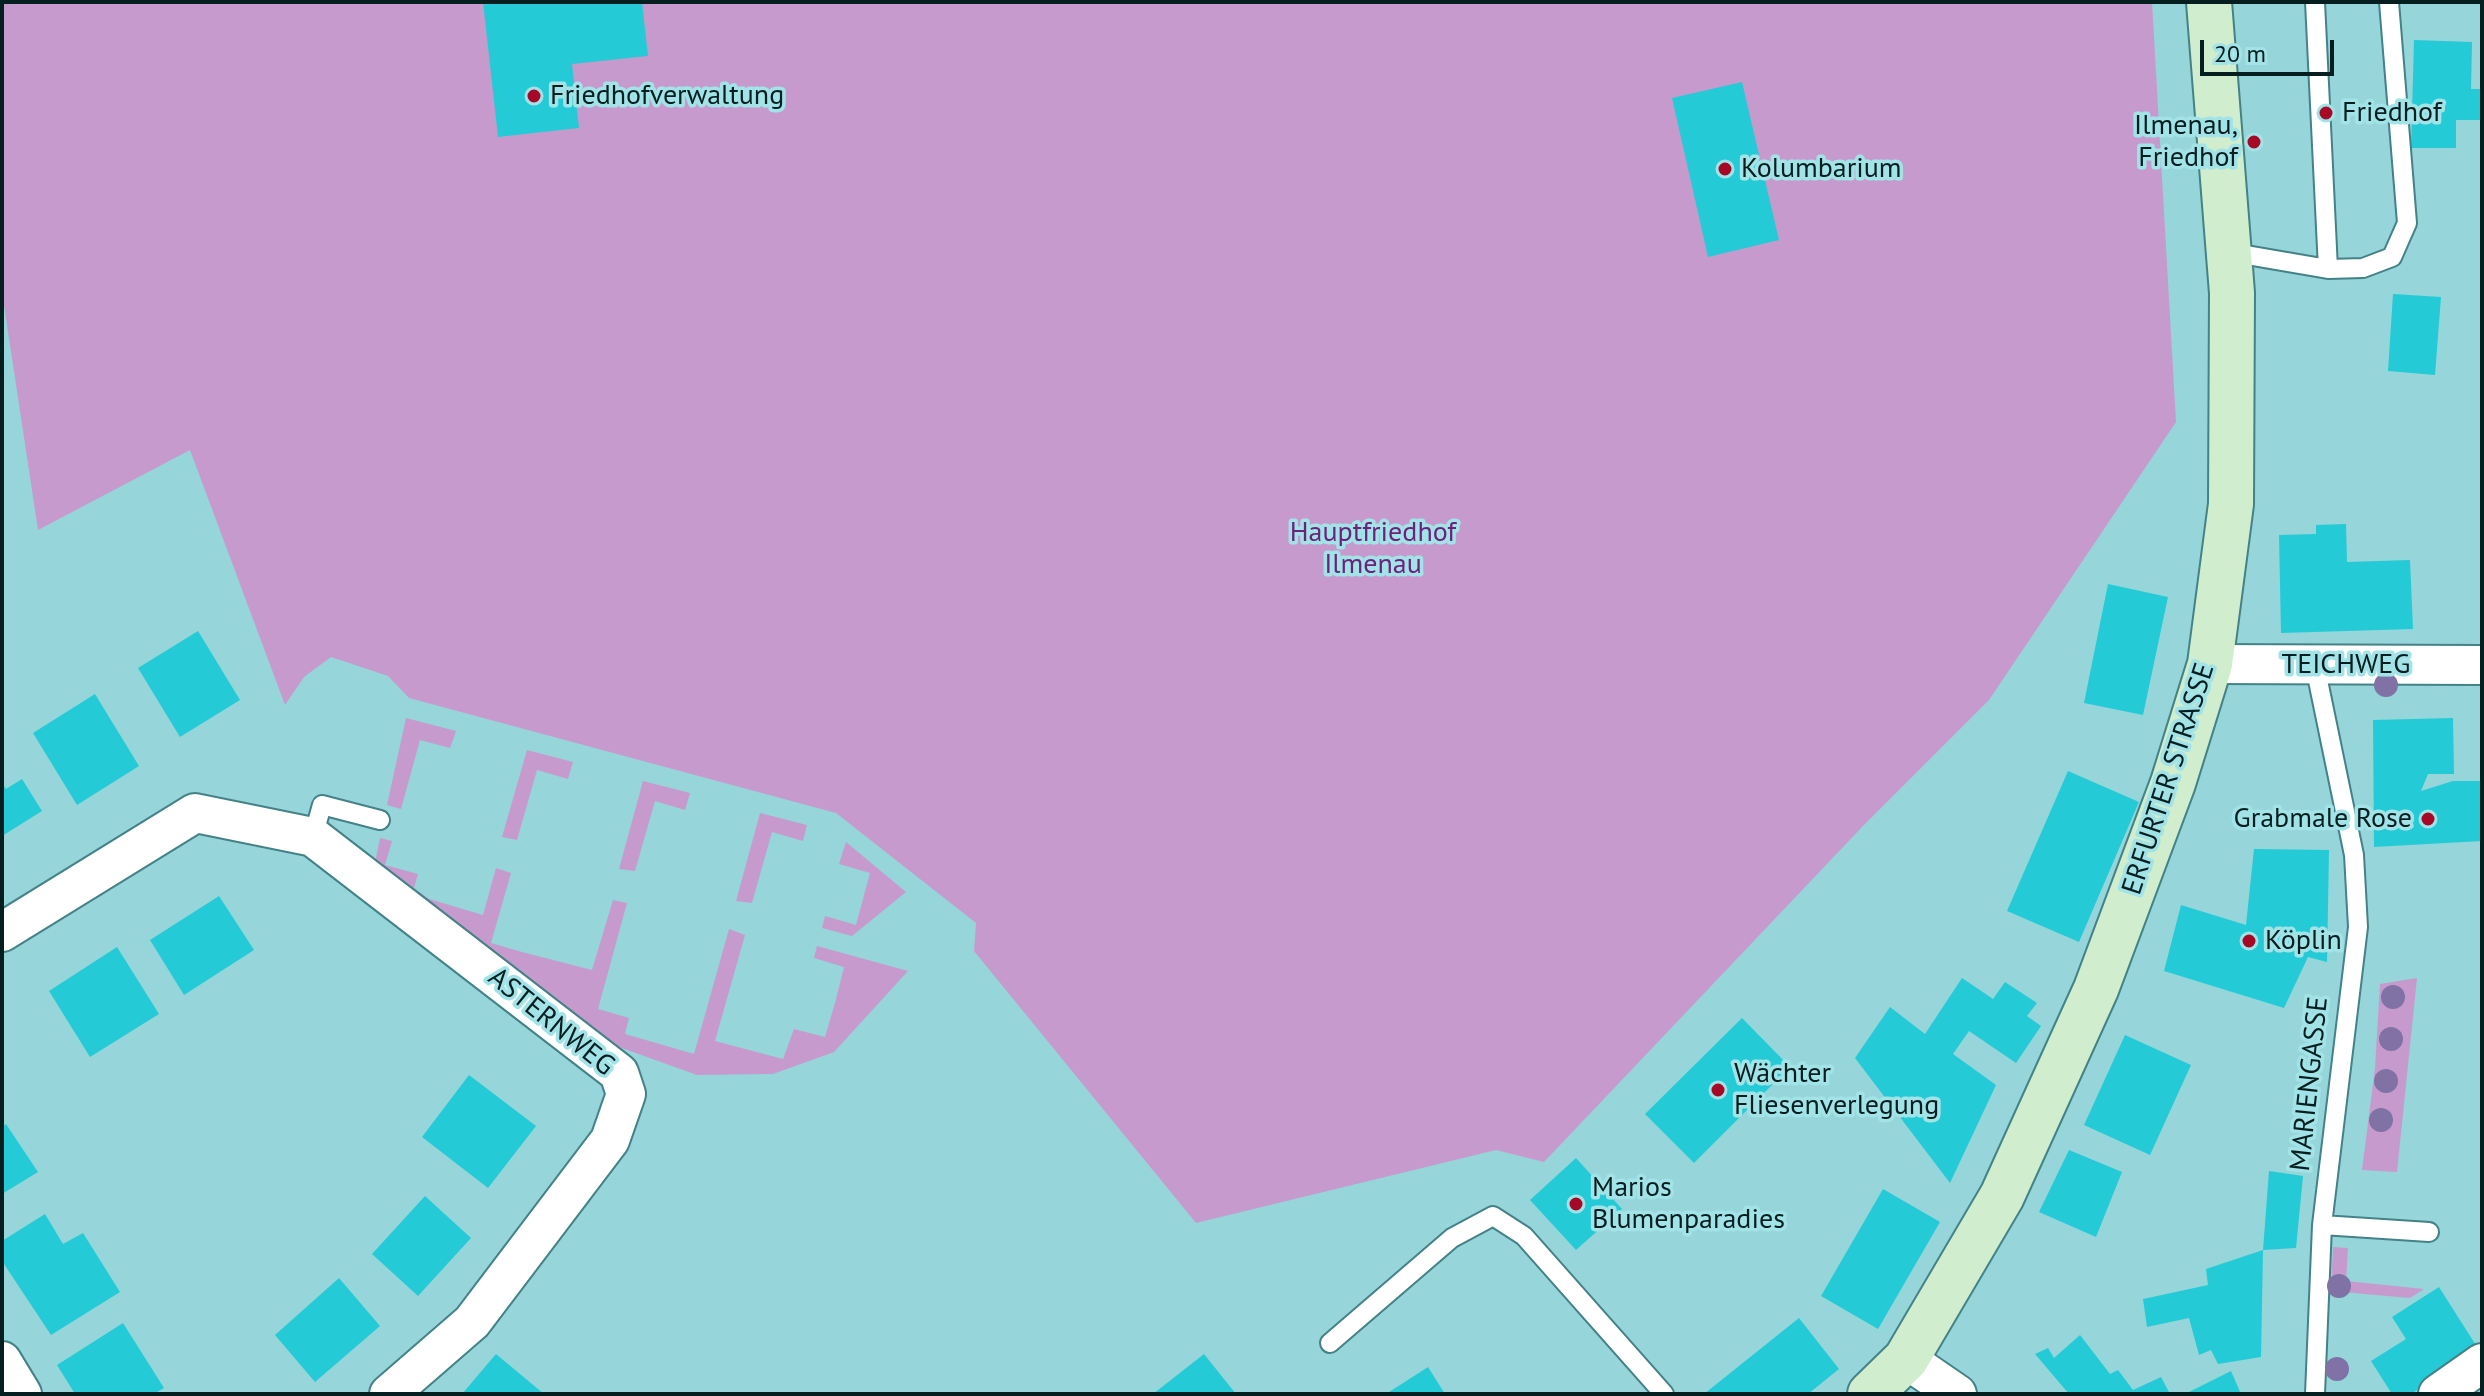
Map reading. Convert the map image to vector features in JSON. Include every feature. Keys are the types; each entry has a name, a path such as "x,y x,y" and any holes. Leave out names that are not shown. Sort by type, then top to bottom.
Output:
{"main road":[{"name":"ERFURTER STRASSE","path":"1870,1394 1906,1359 2002,1196 2096,989 2173,783 2210,664 2231,504 2229,252 2209,2"}],"street":[{"name":"TEICHWEG","path":"2210,664 2482,665"},
{"path":"2,932 195,813 313,837"},
{"name":"ASTERNWEG","path":"313,837 597,1053 619,1073 626,1094 610,1140 472,1322 389,1394"},
{"path":"1906,1359 1957,1394"},
{"path":"2,1361 22,1394"},
{"path":"2438,1394 2482,1363"}],"lane":[{"path":"2315,2 2328,269"},
{"path":"2229,252 2328,269 2363,268 2392,257 2407,223 2389,2"},
{"name":"MARIENGASSE","path":"2315,666 2354,855 2358,927 2322,1225 2315,1394"},
{"path":"313,837 322,805 380,820"},
{"path":"1330,1343 1452,1238 1493,1216 1524,1236 1664,1394"},
{"path":"2322,1225 2429,1232"}],"green space":[{"name":"Hauptfriedhof Ilmenau","path":"2,2 2152,2 2176,422 1989,700 1863,826 1544,1162 1496,1150 1196,1223 974,951 976,923 836,813 409,698 388,676 331,657 304,677 285,705 190,450 38,530 2,292"},
{"path":"406,718 456,731 450,748 420,740 401,809 387,805"},
{"path":"527,750 573,762 568,779 537,770 517,840 502,837"},
{"path":"643,781 690,793 685,810 655,801 635,871 619,869"},
{"path":"760,813 807,825 803,841 772,832 752,903 736,901"},
{"path":"380,838 392,841 385,865 418,874 414,888 429,899 483,915 496,868 511,873 491,943 522,952 592,970 613,900 627,903 598,1009 629,1018 625,1034 694,1054 729,929 745,935 715,1041 783,1059 794,1029 825,1037 844,967 814,958 817,946 908,971 834,1052 773,1074 697,1075 619,1047 380,873 375,863"},
{"path":"846,842 906,892 852,936 822,928 825,916 856,925 870,873 839,864"},
{"path":"2417,978 2397,1172 2362,1170 2375,1068 2380,984"},
{"path":"2333,1247 2348,1248 2346,1281 2424,1289 2410,1298 2331,1291"}],"building":[{"name":"Friedhofverwaltung","path":"483,2 642,2 648,56 572,64 579,128 498,137"},
{"path":"2414,40 2472,42 2471,89 2482,89 2482,120 2456,120 2456,148 2411,148"},
{"name":"Kolumbarium","path":"1742,82 1779,240 1708,257 1672,98"},
{"path":"2393,294 2441,297 2435,375 2388,371"},
{"path":"2346,524 2347,562 2410,560 2413,629 2281,633 2279,535 2316,534 2316,525"},
{"path":"2108,584 2168,597 2143,715 2084,703"},
{"path":"198,631 240,700 180,737 138,668"},
{"path":"95,694 139,766 77,805 33,733"},
{"path":"2453,718 2454,774 2428,774 2421,791 2453,781 2482,781 2482,841 2374,847 2373,720"},
{"path":"2068,771 2139,802 2079,942 2007,911"},
{"path":"22,779 42,811 2,836 2,783 6,789"},
{"name":"Köplin","path":"2254,849 2329,850 2327,962 2308,957 2284,1008 2164,971 2181,905 2246,925"},
{"path":"219,896 254,950 184,995 150,940"},
{"path":"117,947 159,1014 90,1057 49,991"},
{"path":"1962,978 1993,999 2005,982 2037,1003 2027,1016 2041,1026 2016,1063 1969,1031 1953,1054 1996,1085 1950,1183 1855,1058 1890,1007 1925,1034"},
{"name":"Wächter Fliesenverlegung","path":"1742,1018 1790,1067 1694,1163 1645,1114"},
{"path":"2125,1035 2191,1065 2150,1155 2084,1125"},
{"path":"469,1075 536,1126 488,1188 422,1137"},
{"path":"6,1124 38,1172 2,1194 2,1127"},
{"path":"2069,1150 2122,1172 2096,1237 2039,1212"},
{"name":"Marios Blumenparadies","path":"1576,1158 1622,1209 1576,1250 1530,1200"},
{"path":"2269,1171 2303,1176 2296,1248 2263,1250"},
{"path":"1883,1189 1940,1222 1878,1329 1821,1296"},
{"path":"425,1196 471,1238 418,1296 372,1254"},
{"path":"45,1214 63,1244 83,1233 120,1292 51,1335 2,1261 2,1241"},
{"path":"2263,1250 2261,1357 2218,1364 2211,1350 2199,1355 2189,1318 2147,1327 2143,1299 2208,1285 2206,1269"},
{"path":"339,1278 380,1326 315,1382 275,1335"},
{"path":"2439,1287 2479,1350 2411,1394 2392,1394 2371,1361 2406,1339 2392,1317"},
{"path":"1799,1318 1839,1369 1808,1394 1704,1394"},
{"path":"123,1323 164,1388 154,1394 75,1394 57,1365"},
{"path":"2080,1335 2110,1374 2118,1370 2133,1390 2161,1377 2170,1394 2069,1394 2035,1354 2048,1348 2054,1358"},
{"path":"496,1354 544,1394 462,1394"},
{"path":"1204,1354 1236,1394 1153,1394"},
{"path":"1428,1367 1445,1394 1386,1394"},
{"path":"2231,1371 2241,1394 2185,1394"}],"place":[{"name":"Friedhofverwaltung","path":"534,96"},
{"name":"Friedhof","path":"2326,113"},
{"name":"Ilmenau, Friedhof","path":"2254,142"},
{"name":"Kolumbarium","path":"1725,169"},
{"name":"Grabmale Rose","path":"2428,819"},
{"name":"Köplin","path":"2249,941"},
{"name":"Wächter Fliesenverlegung","path":"1718,1090"},
{"name":"Marios Blumenparadies","path":"1576,1204"}]}
